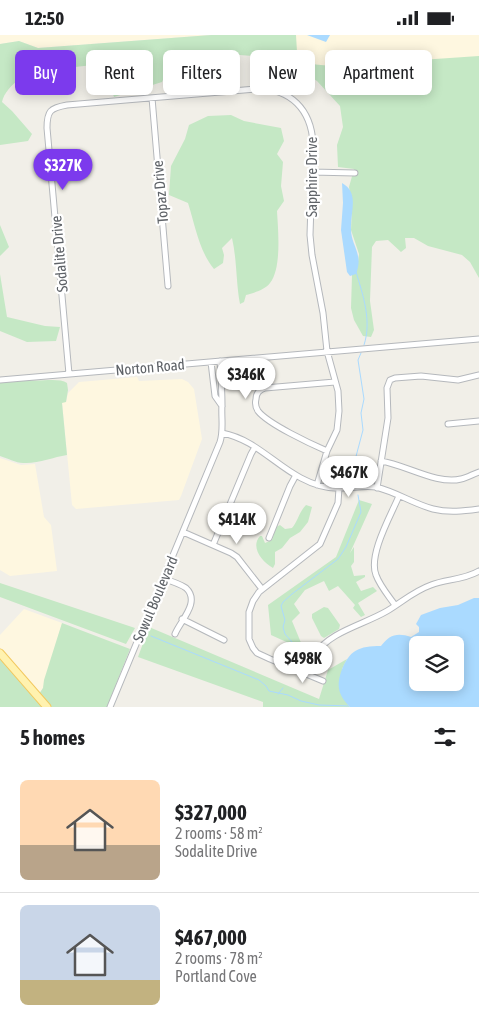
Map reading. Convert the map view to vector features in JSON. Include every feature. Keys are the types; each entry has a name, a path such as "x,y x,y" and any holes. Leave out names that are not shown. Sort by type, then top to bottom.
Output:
{"main road":[{"path":"0,653 47,707"}],"street":[{"name":"Sapphire Drive","path":"54,108 269,89 280,92 298,105 307,117 312,137 310,235 312,255 328,351 336,382 339,420 316,485"},
{"name":"Topaz Drive","path":"152,98 168,286"},
{"name":"Sodalite Drive","path":"54,108 48,116 47,128 69,374"},
{"path":"312,172 355,173"},
{"name":"Norton Road","path":"0,380 479,339"},
{"name":"Sowul Boulevard","path":"211,361 216,396 222,406"},
{"name":"Sowul Boulevard","path":"110,707 164,579 222,433 223,398 220,361"},
{"path":"377,487 388,418 387,385 392,379 430,376 458,380 479,375"},
{"path":"327,451 288,432 260,413 256,408 256,397 258,391 265,388 336,382"},
{"path":"448,424 479,421"},
{"path":"222,433 241,438 296,475 316,485 339,488 377,487 443,511 479,509"},
{"path":"213,545 255,447"},
{"path":"382,461 395,463 444,480 459,480 479,472"},
{"path":"269,538 296,475"},
{"path":"323,681 260,654 251,645 250,612 253,601 262,589 320,544 338,503 339,488"},
{"path":"395,605 375,573 373,563 377,548 399,496"},
{"path":"183,532 237,557 262,589"},
{"path":"314,654 322,644 335,636 387,611 414,593 431,585 467,577 479,571"},
{"path":"164,579 183,587 191,596 190,608 175,634"},
{"path":"182,619 224,640"},
{"path":"293,668 300,665"}],"shaded area":[{"path":"0,35 211,35 38,48 19,41 0,44"},
{"path":"273,35 479,35 479,61 432,64 432,50 325,50 325,71 315,64 315,50 295,50"},
{"path":"137,377 139,381 182,379 188,382 194,389 202,439 181,496 179,500 76,509 72,505 62,402 66,402 68,393 79,382"},
{"path":"0,458 21,465 35,464 44,517 51,525 57,571 10,576 0,570"},
{"path":"24,609 62,623 43,688 39,694 0,648 0,635"}],"green space":[{"path":"211,35 296,35 297,50 250,50 250,56 240,55 240,50 163,50 163,80 162,82 153,85 153,50 86,50 86,66 76,67 76,50 15,50 15,83 9,89 2,102 32,134 28,141 0,145 0,44 19,41 38,48"},
{"path":"479,56 479,278 470,262 462,255 428,246 414,238 405,238 406,248 401,252 388,240 376,241 372,247 370,301 374,330 371,337 363,336 354,320 351,308 352,275 357,269 359,254 351,230 352,205 349,187 354,169 338,167 337,145 343,127 340,106 330,95 432,95 432,59"},
{"path":"315,64 325,65 325,90 315,80"},
{"path":"231,115 244,121 281,128 284,141 277,154 283,162 281,186 284,201 277,211 278,258 274,276 265,288 246,295 244,302 240,304 232,238 222,248 224,255 223,263 214,269 201,246 188,203 169,195 171,166 185,139 189,125 208,116"},
{"path":"0,225 9,247 0,256"},
{"path":"0,274 7,317 45,326 60,327 56,341 27,342 0,331"},
{"path":"59,380 67,383 66,402 62,403 67,455 29,463 17,462 0,456 0,382"},
{"path":"359,500 372,504 350,553 354,547 354,562 351,566 354,576 365,575 365,577 356,582 361,591 373,587 377,591 358,603 365,615 361,617 353,608 355,605 338,586 329,591 324,581 305,590 294,604 300,613 292,621 304,650 271,635 268,605 336,557"},
{"path":"306,505 312,507 308,522 300,532 290,538 282,548 275,552 273,568 261,558 256,545 257,540 262,536 265,543 272,540 276,527 280,525 285,529 292,528"},
{"path":"0,583 135,628 126,644 0,597"},
{"path":"324,607 328,608 340,625 339,629 324,638 321,636 312,618 312,614"},
{"path":"62,623 130,649 107,707 51,707 39,694 43,688"},
{"path":"149,627 319,699 328,670 347,659 342,669 348,705 350,707 263,707 263,702 138,657"},
{"path":"0,658 43,707 0,707"}],"water":[{"path":"307,35 330,35 326,42"},
{"path":"342,183 351,192 353,203 352,235 359,261 356,274 350,276 347,272 341,230"},
{"path":"474,598 479,598 479,707 350,707 341,695 339,687 344,665 351,654 361,648 381,646 394,635 409,637 409,691 464,691 464,636 413,636 419,632 419,627 416,624 421,615 440,608 458,605"}],"waterway":[{"path":"356,272 367,317 364,345"},
{"path":"350,479 363,430 361,413 364,399 358,360 361,353"},
{"path":"293,658 292,642 285,634 283,627 285,620 281,606 292,594 338,559 346,547 361,512 358,495"},
{"path":"151,636 259,680 269,691 319,705 350,706"},
{"path":"278,694 283,688"}]}
